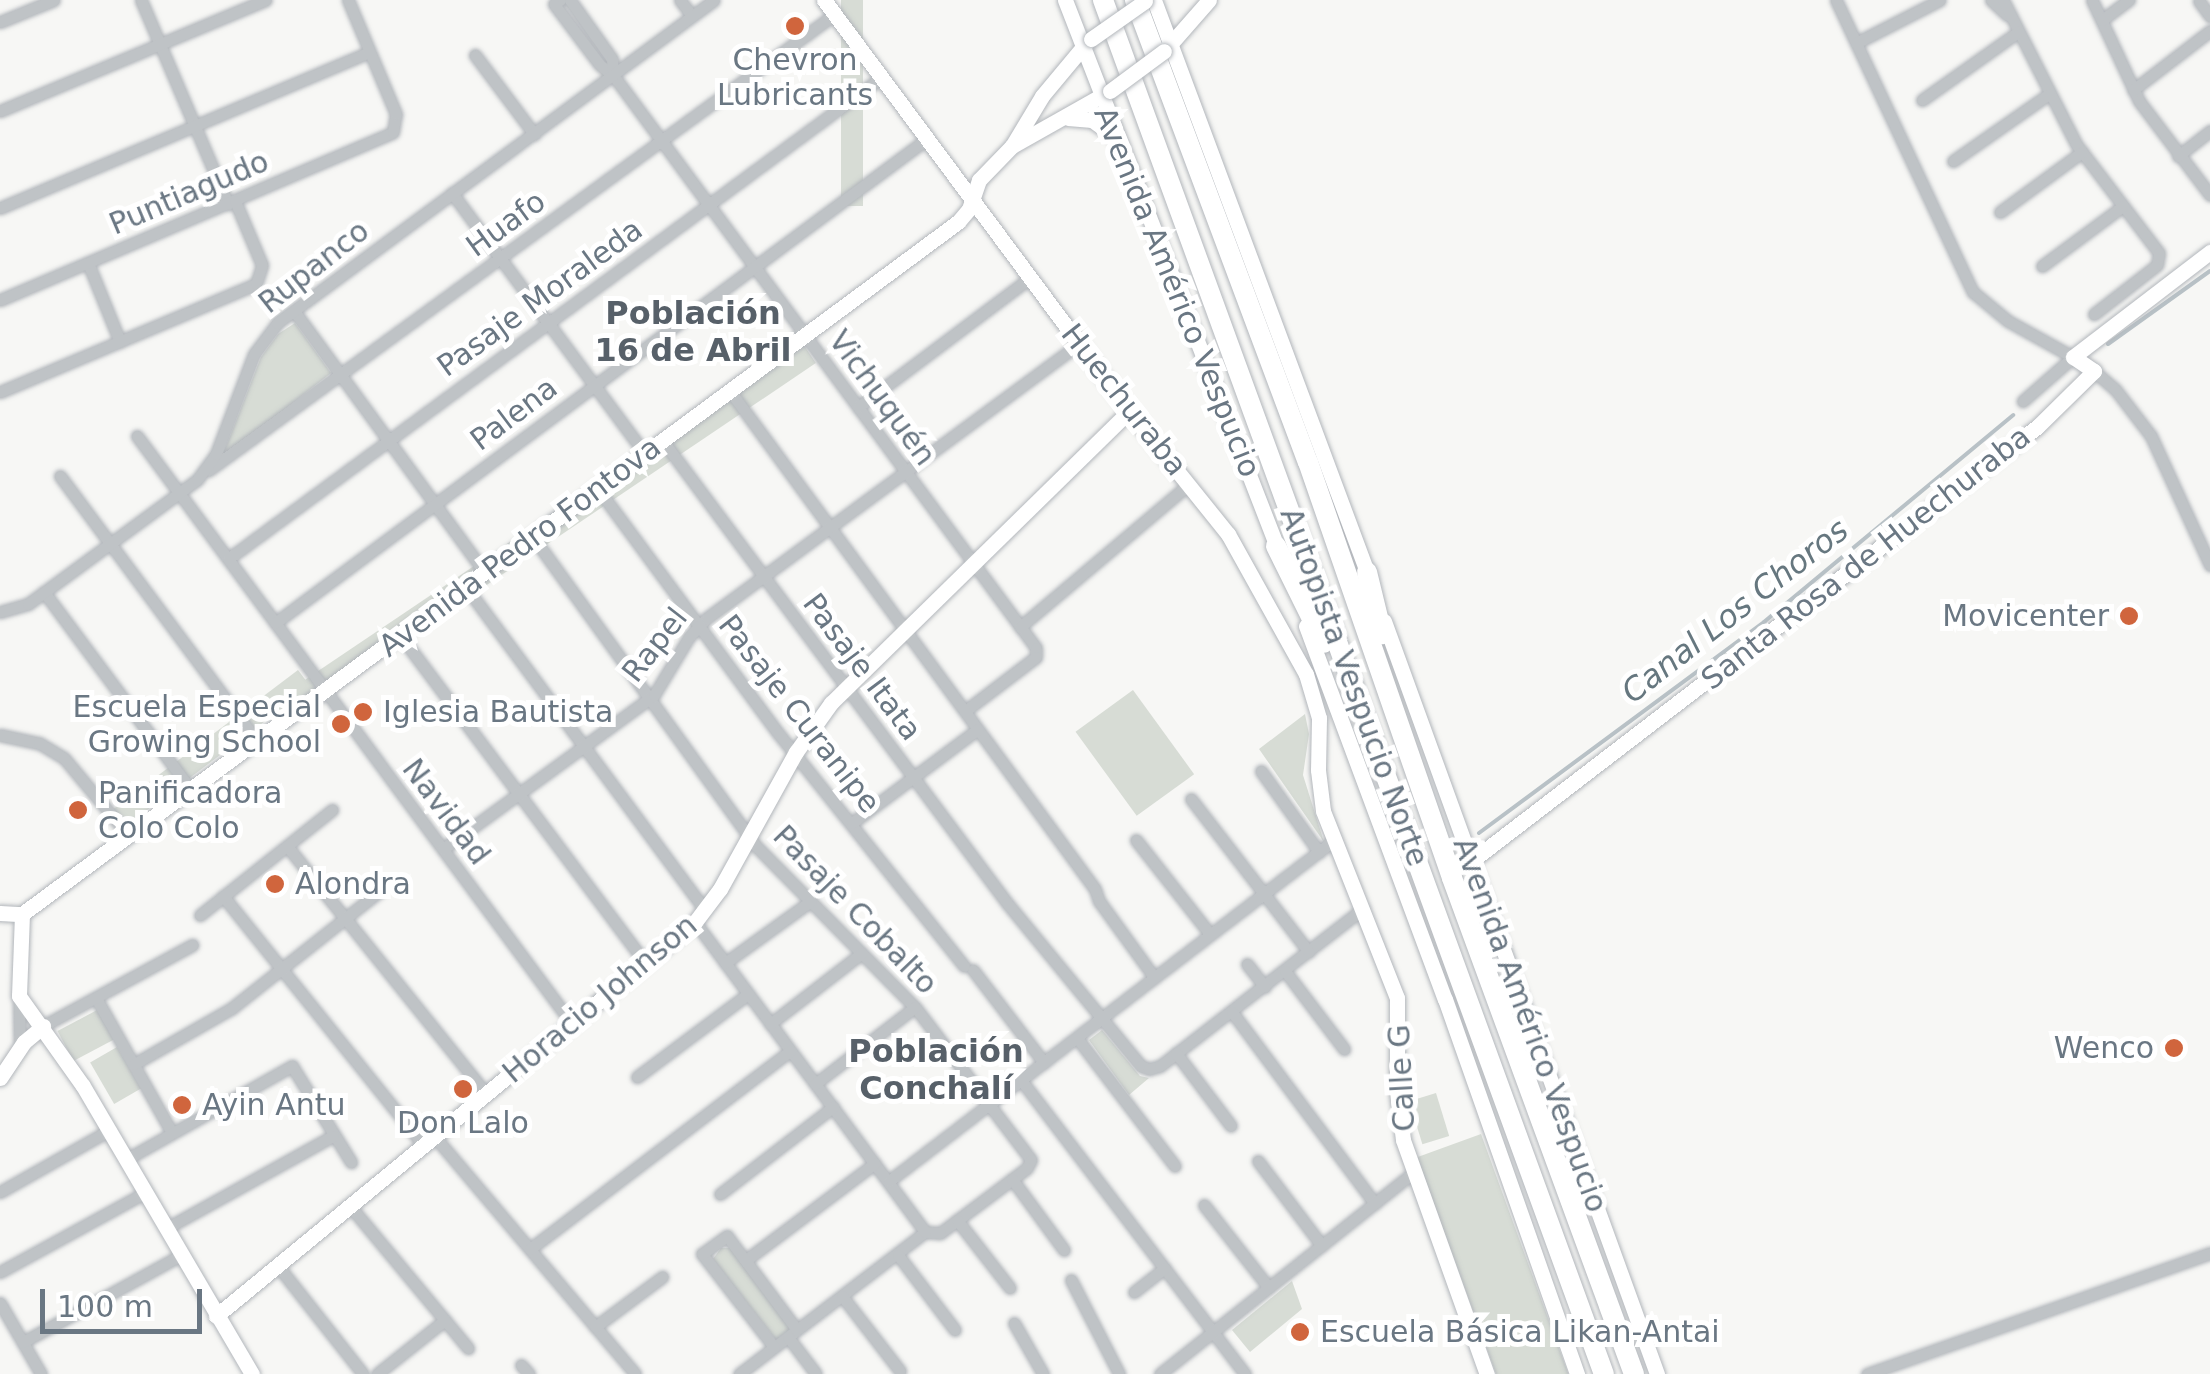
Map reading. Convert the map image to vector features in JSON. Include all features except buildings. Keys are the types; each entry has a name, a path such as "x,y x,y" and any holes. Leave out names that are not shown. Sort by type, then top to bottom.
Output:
{"highway":[{"name":"Autopista Vespucio Norte","path":"1104,0 1604,1374"},
{"name":"Autopista Vespucio Norte","path":"1135,0 1308,462 1415,772 1634,1374"},
{"path":"1276,546 1355,696"},
{"path":"1367,572 1415,772"},
{"path":"1570,1275 1592,1374"}],"main road":[{"name":"Huechuraba","path":"824,0 1250,568 1312,686 1319,718 1320,794 1334,840"},
{"name":"Avenida Américo Vespucio","path":"1064,0 1086,43 1105,94 1114,136 1210,366 1445,999 1577,1374"},
{"name":"Avenida Pedro Fontova","path":"22,914 958,222 979,180 1012,146 1042,96 1086,43 1145,0"},
{"name":"Avenida Américo Vespucio","path":"1154,0 1167,48 1367,572 1657,1374"},
{"name":"Avenida Pedro Fontova","path":"1012,146 1105,94 1167,48 1209,0"},
{"path":"1068,118 1092,120 1114,136"},
{"name":"Santa Rosa de Huechuraba","path":"2074,357 2210,252"},
{"path":"2074,357 2094,371"},
{"name":"Santa Rosa de Huechuraba","path":"1470,862 2036,427 2094,371"},
{"name":"Horacio Johnson","path":"216,1316 700,916 796,752 846,687 1129,411"},
{"name":"Calle G","path":"1334,840 1397,998 1398,1109 1413,1174 1487,1374"},
{"path":"0,913 22,914 19,996 43,1026 108,1130 252,1374"},
{"path":"0,995 19,996"},
{"path":"0,1078 20,1047 43,1026"}],"street":[{"path":"0,22 54,0"},
{"path":"0,392 252,286 262,276 262,264 194,126 141,0"},
{"path":"0,112 266,0"},
{"path":"0,208 370,52 348,0"},
{"name":"Vichuquén","path":"560,0 554,4 600,66 613,75 1037,654 965,711"},
{"name":"Vichuquén","path":"570,0 612,59 613,75"},
{"path":"680,0 692,16"},
{"name":"Rupanco","path":"0,612 21,608 205,471 220,444 254,354 270,331 294,310 714,0"},
{"path":"1836,0 1972,292 2008,321 2074,357"},
{"path":"1856,43 1940,0"},
{"path":"1990,0 2010,18"},
{"path":"2003,0 2082,152 2159,253 2159,262 2094,314"},
{"path":"2092,0 2133,90 2210,195"},
{"path":"2102,20 2128,0"},
{"path":"2199,0 2210,16"},
{"name":"Huafo","path":"205,471 835,14"},
{"path":"2133,90 2210,31"},
{"path":"1922,100 2018,32"},
{"name":"Puntiagudo","path":"0,300 384,138 396,128 396,114 370,52"},
{"path":"475,55 534,134"},
{"name":"Pasaje Moraleda","path":"228,559 882,77"},
{"path":"1953,161 2049,94"},
{"path":"2178,156 2210,131"},
{"name":"Palena","path":"275,623 928,138"},
{"path":"2000,212 2082,152"},
{"path":"452,194 645,454"},
{"path":"2042,266 2123,206"},
{"path":"88,263 120,342"},
{"path":"858,407 1030,278"},
{"path":"294,310 485,573"},
{"name":"Rapel","path":"442,849 650,697 698,625 1079,344"},
{"name":"Santa Rosa de Huechuraba","path":"2023,400 2074,357"},
{"path":"2094,371 2115,389 2150,436 2210,564"},
{"path":"730,391 1095,889 1101,905 1154,977"},
{"name":"Navidad","path":"137,436 572,1025"},
{"name":"Pasaje Itata","path":"662,441 1101,1023 1111,1028 1144,1068 1156,1068 1176,1054"},
{"path":"60,476 257,742"},
{"path":"1020,627 1190,484"},
{"name":"Pasaje Curanipe","path":"598,489 796,752 1044,1063"},
{"name":"Pasaje Cobalto","path":"533,537 750,836 915,1008 989,1104 1030,1163 1012,1179"},
{"path":"466,587 584,746 700,916 725,964 925,1232 936,1235 1012,1179 1064,1250"},
{"path":"44,592 191,790"},
{"path":"400,636 646,964"},
{"path":"852,823 978,729"},
{"path":"0,735 40,743 64,758 129,836"},
{"path":"1261,771 1319,852"},
{"path":"1191,799 1309,952"},
{"path":"200,915 332,810"},
{"path":"1136,840 1210,934"},
{"path":"888,1181 1101,1023 1107,1013 1334,840"},
{"path":"287,846 487,1094"},
{"path":"134,1064 232,1008 382,888"},
{"path":"223,896 280,967 430,1141 530,1248 635,1374"},
{"path":"725,964 811,901"},
{"path":"1231,1126 1176,1054 1364,908"},
{"path":"43,1026 192,945"},
{"path":"770,1024 862,953"},
{"path":"1248,964 1264,988"},
{"path":"1285,971 1344,1049"},
{"path":"637,1076 748,994"},
{"path":"19,996 20,1047"},
{"path":"96,998 172,1134"},
{"path":"816,1084 915,1008"},
{"path":"1232,1012 1375,1204"},
{"path":"1077,1038 1175,1166"},
{"path":"530,1248 790,1050"},
{"path":"125,1160 292,1066 351,1162"},
{"path":"1021,1080 1245,1374"},
{"path":"720,1194 833,1107"},
{"path":"0,1192 108,1130"},
{"path":"165,1228 333,1136"},
{"path":"1258,1161 1322,1246"},
{"path":"746,1260 875,1163"},
{"path":"1160,1374 1413,1174"},
{"path":"0,1272 144,1193"},
{"path":"1204,1204 1269,1288"},
{"path":"350,1206 468,1348"},
{"path":"956,1220 1010,1288"},
{"path":"739,1374 925,1232"},
{"path":"774,1347 702,1254 727,1236 816,1374"},
{"path":"1867,1374 2210,1253"},
{"path":"23,1342 180,1255"},
{"path":"898,1255 954,1330"},
{"path":"278,1266 363,1374"},
{"path":"1134,1292 1166,1268"},
{"path":"596,1327 662,1277"},
{"path":"1071,1280 1118,1374"},
{"path":"842,1296 900,1371"},
{"path":"0,1303 41,1374"},
{"path":"377,1374 445,1320"},
{"path":"1014,1323 1043,1374"}],"shaded area":[{"path":"841,0 863,0 863,206 841,206"},
{"path":"295,323 331,373 221,459 261,357 278,334"},
{"path":"803,344 816,363 279,725 266,706"},
{"path":"298,670 311,687 125,826 113,810"},
{"path":"1133,690 1194,774 1137,816 1076,732"},
{"path":"1305,714 1309,734 1303,775 1324,842 1259,749"},
{"path":"99,1009 115,1039 73,1061 58,1031"},
{"path":"1102,1030 1140,1076 1149,1078 1129,1095 1089,1040"},
{"path":"117,1047 141,1089 114,1104 90,1062"},
{"path":"1436,1093 1449,1136 1422,1144 1409,1101"},
{"path":"1481,1134 1568,1374 1496,1374 1417,1157"},
{"path":"721,1248 730,1248 791,1329 776,1340 713,1259"},
{"path":"1292,1281 1302,1309 1250,1352 1232,1330"}],"waterway":[{"name":"Canal Los Choros","path":"2108,344 2210,271"},
{"name":"Canal Los Choros","path":"1479,833 1764,622 2013,415"}],"place":[{"name":"Chevron Lubricants","path":"795,26"},
{"name":"Movicenter","path":"2129,616"},
{"name":"Iglesia Bautista","path":"363,712"},
{"name":"Escuela Especial Growing School","path":"341,724"},
{"name":"Panificadora Colo Colo","path":"78,810"},
{"name":"Alondra","path":"275,884"},
{"name":"Wenco","path":"2174,1048"},
{"name":"Don Lalo","path":"463,1089"},
{"name":"Ayin Antu","path":"182,1105"},
{"name":"Escuela Básica Likan-Antai","path":"1300,1332"}],"district":[{"name":"Población 16 de Abril","path":"693,332"},
{"name":"Población Conchalí","path":"936,1070"}]}
